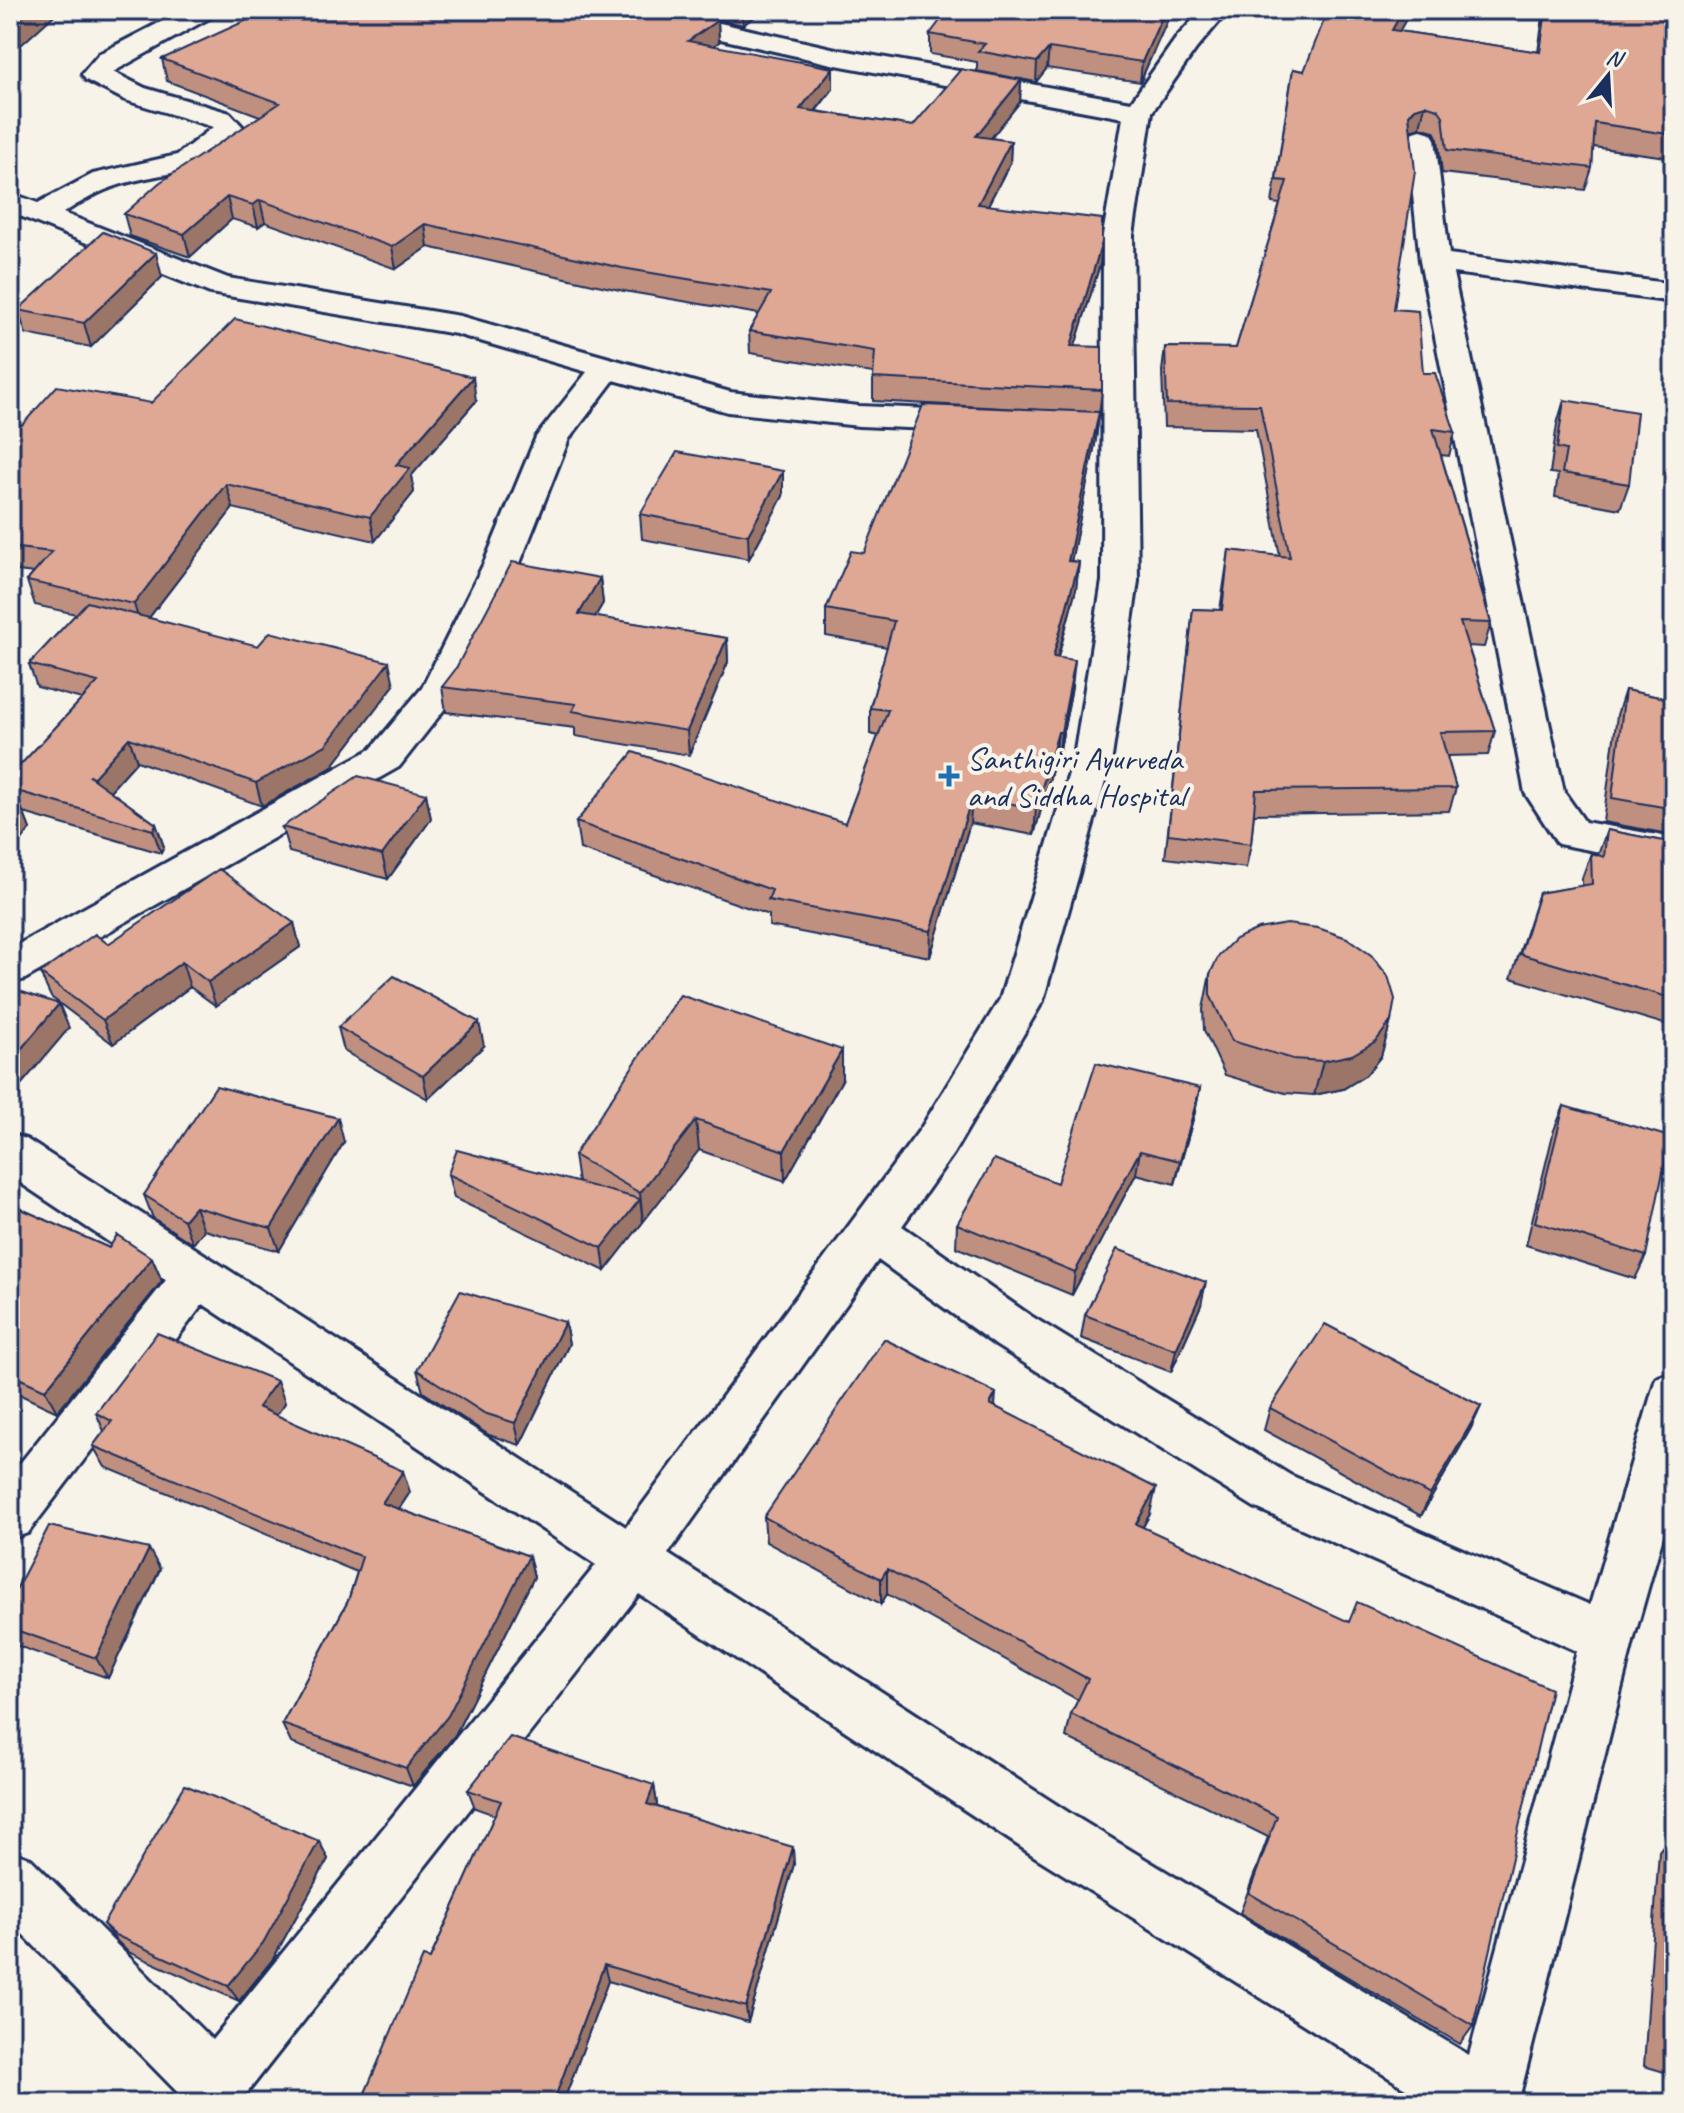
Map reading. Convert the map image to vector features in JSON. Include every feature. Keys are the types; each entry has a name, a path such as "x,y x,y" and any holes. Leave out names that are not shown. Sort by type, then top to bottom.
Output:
{"street":[{"path":"40,214 111,177 179,168 215,144 229,127 220,119 135,94 96,74 109,60 204,10"},
{"path":"627,10 836,57 1138,112"},
{"path":"10,1880 214,2086 633,1560 937,1141 1021,1001 1093,757 1120,581 1102,426 1118,235 1138,112 1186,43 1216,10"},
{"path":"1421,139 1435,261 1545,793 1572,834 1674,852"},
{"path":"10,202 221,286 460,325 728,402 859,416 1011,423"},
{"path":"1435,261 1674,293"},
{"path":"10,968 251,836 385,758 438,693 502,563 553,437 607,368"},
{"path":"10,1152 1054,1836 1429,2067 1488,2100 1607,1638 1668,1429 1674,1393"},
{"path":"872,1230 1014,1331 1272,1491 1607,1638"},
{"path":"10,1516 198,1275"}],"building":[{"path":"10,10 28,10 10,26"},
{"path":"269,10 671,10 718,20 688,41 833,68 800,109 913,126 961,69 1021,80 976,136 1011,141 978,204 1102,219 1102,242 1071,346 1102,347 1102,390 873,378 875,351 749,331 771,293 622,268 425,224 392,247 260,200 253,205 227,197 184,234 124,214 159,183 280,103 162,59"},
{"path":"948,10 1165,10 1142,62 1049,48 1037,62 978,51 985,44 930,34"},
{"path":"1328,10 1403,10 1392,30 1540,52 1546,10 1674,10 1674,135 1595,123 1592,168 1447,150 1443,116 1438,109 1425,105 1415,108 1409,115 1415,171 1394,309 1418,311 1423,373 1435,373 1455,432 1433,429 1491,623 1460,622 1495,731 1440,732 1456,788 1256,790 1251,844 1168,834 1193,609 1222,610 1229,550 1290,557 1260,405 1167,404 1165,347 1236,348 1287,181 1276,180 1293,69 1304,71"},
{"path":"103,232 156,253 84,323 18,310"},
{"path":"235,319 473,377 396,465 410,468 370,517 226,484 134,604 27,581 52,552 10,547 10,422 22,425 57,386 151,403"},
{"path":"1564,400 1637,412 1629,484 1562,473 1566,450 1557,448"},
{"path":"923,405 1099,412 1068,561 1079,562 1053,657 1075,660 1061,732 1058,732 1036,808 972,797 931,931 768,900 772,890 576,822 633,752 845,823 888,710 870,708 894,621 826,609 851,551 864,553"},
{"path":"677,452 783,471 748,535 640,514"},
{"path":"512,562 600,578 579,614 727,638 687,731 572,711 576,704 442,687 455,670"},
{"path":"87,602 258,646 270,632 389,662 326,745 256,783 129,738 94,777 89,776 156,824 153,830 10,789 10,776 98,682 29,664"},
{"path":"1625,690 1674,700 1674,809 1612,798"},
{"path":"358,776 426,794 382,855 282,827"},
{"path":"10,802 20,804 10,817"},
{"path":"1607,830 1674,843 1674,999 1520,954 1539,893 1592,884 1591,853 1604,857"},
{"path":"219,869 294,923 208,982 182,962 103,1020 40,973 95,934 108,944"},
{"path":"1287,924 1318,928 1347,938 1371,955 1388,976 1395,999 1391,1021 1376,1041 1352,1055 1323,1061 1293,1059 1232,1041 1210,995 1210,974 1219,955 1235,939 1258,929"},
{"path":"394,976 479,1022 423,1076 338,1027"},
{"path":"10,988 59,1004 10,1062"},
{"path":"680,995 842,1050 784,1151 696,1120 640,1193 574,1155"},
{"path":"1096,1063 1200,1088 1180,1161 1140,1151 1075,1272 957,1224 994,1159 1057,1183"},
{"path":"216,1086 338,1118 271,1228 195,1207 184,1220 144,1195"},
{"path":"1564,1106 1670,1137 1646,1256 1535,1222"},
{"path":"457,1150 640,1199 602,1248 448,1174"},
{"path":"10,1204 109,1248 117,1235 152,1258 45,1390 10,1374"},
{"path":"1117,1249 1206,1282 1176,1350 1085,1315"},
{"path":"460,1291 565,1322 515,1423 484,1413 417,1370"},
{"path":"1325,1324 1481,1406 1430,1495 1270,1408"},
{"path":"157,1333 277,1381 258,1407 403,1471 382,1503 529,1556 448,1716 406,1768 282,1724 348,1601 362,1557 93,1446 112,1421 96,1413"},
{"path":"884,1339 996,1393 990,1404 1156,1488 1136,1524 1349,1622 1357,1602 1551,1689 1473,2026 1249,1893 1277,1816 1071,1714 1088,1679 887,1569 881,1579 764,1517"},
{"path":"49,1526 149,1549 96,1658 10,1628 10,1601"},
{"path":"510,1737 654,1785 647,1804 793,1847 746,2007 604,1965 553,2103 392,2103 365,2093 423,1957 430,1959 501,1801 468,1790"},
{"path":"185,1785 319,1841 263,1943 228,1986 115,1935 103,1924"},
{"path":"1674,1908 1674,2047 1665,2044"}],"place":[{"name":"Santhigiri Ayurveda and Siddha Hospital","path":"949,776"}]}
